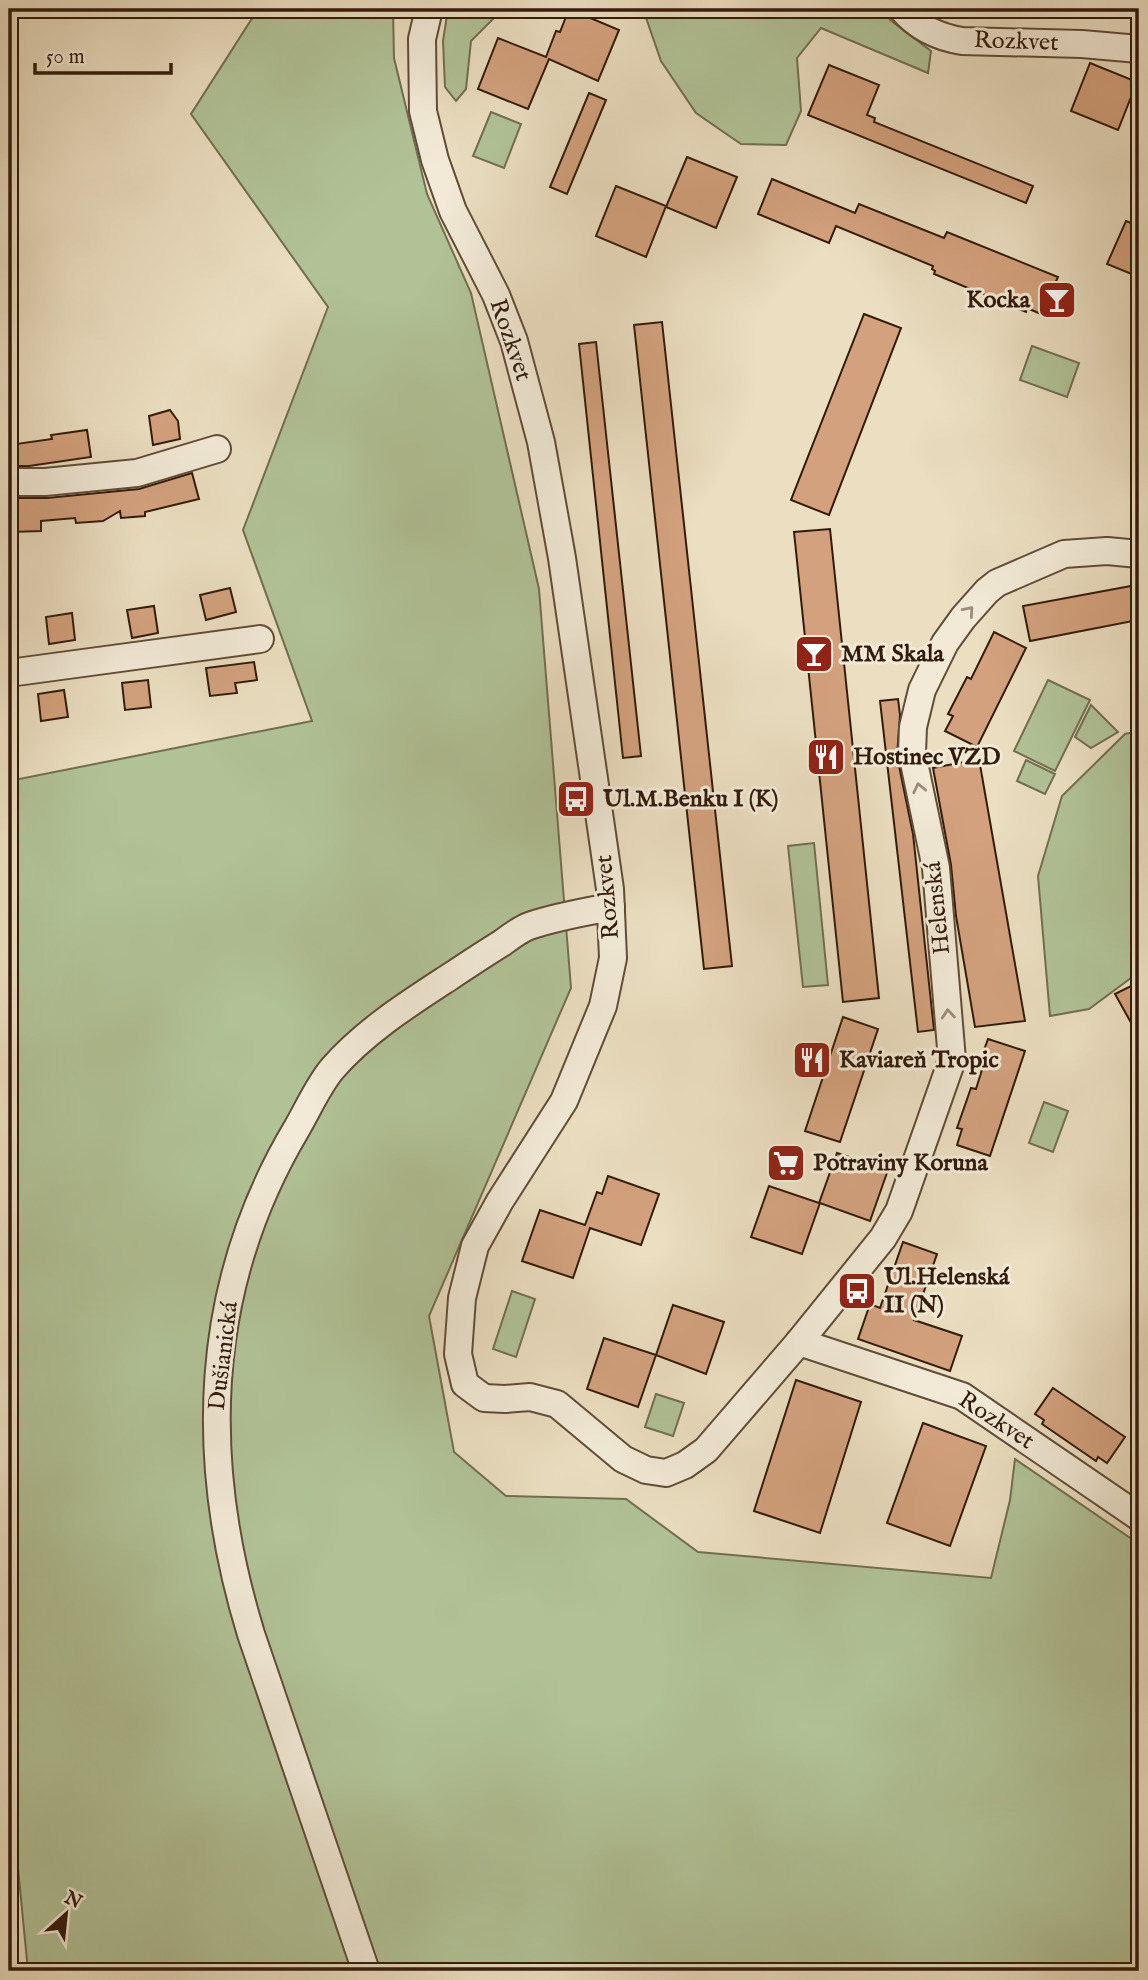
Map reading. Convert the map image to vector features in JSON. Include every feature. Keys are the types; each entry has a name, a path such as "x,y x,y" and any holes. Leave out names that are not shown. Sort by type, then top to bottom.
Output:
{"street":[{"name":"Rozkvet","path":"429,9 422,39 423,111 435,160 453,211 496,295 514,341 541,442 562,558 611,907 613,958 603,1006 564,1101 500,1201 475,1246 462,1297 458,1354 465,1384 484,1398 530,1397 557,1404 623,1459 646,1470 666,1473 685,1465 706,1450 790,1351 962,1396 1139,1517"},
{"name":"Rozkvet","path":"902,9 921,27 943,38 1139,48"},
{"path":"9,482 45,482 137,473 217,449"},
{"name":"Helenská","path":"790,1351 890,1227 922,1150 952,1060 936,868 912,753 914,727 922,690 946,643 986,591 998,583 1064,554 1107,551 1139,554"},
{"path":"9,673 260,639"},
{"name":"Dušianická","path":"366,1971 251,1634 226,1535 218,1479 216,1424 220,1348 236,1267 274,1166 331,1070 404,1006 527,927 611,907"}],"green space":[{"path":"258,9 393,9 394,58 427,194 471,293 539,589 571,988 429,1316 454,1452 506,1496 626,1499 698,1552 991,1578 1010,1500 1015,1459 1139,1544 1139,1971 28,1971 9,1775 9,781 312,721 243,530 328,307 191,114"},
{"path":"448,9 503,9 471,41 466,89 456,101 445,87 443,41"},
{"path":"643,9 887,9 890,20 931,51 928,73 821,28 797,58 801,111 786,145 741,144 696,113 661,61"},
{"path":"491,112 521,124 504,168 473,156"},
{"path":"1032,346 1079,363 1067,397 1020,380"},
{"path":"1048,680 1090,700 1055,771 1014,751"},
{"path":"1091,705 1118,732 1091,748 1075,737"},
{"path":"1139,731 1139,972 1089,1009 1050,1016 1038,876 1062,796 1125,734"},
{"path":"1026,760 1055,774 1045,794 1017,781"},
{"path":"814,843 828,985 803,987 788,846"},
{"path":"1044,1102 1068,1111 1053,1152 1029,1143"},
{"path":"512,1291 535,1299 516,1357 493,1349"},
{"path":"656,1394 684,1403 673,1436 645,1427"}],"building":[{"path":"569,9 619,30 598,81 549,59 528,109 478,89 498,38 546,57 556,31 560,32"},
{"path":"1090,63 1137,82 1118,130 1071,111"},
{"path":"829,65 879,85 867,115 875,118 874,122 1033,186 1026,203 808,115"},
{"path":"589,93 606,100 567,194 550,187"},
{"path":"687,157 737,177 716,228 666,207"},
{"path":"772,179 855,213 859,204 944,238 947,232 1058,277 1053,288 1066,293 1059,311 1046,306 1043,315 1027,308 1026,312 934,274 933,266 836,226 829,243 758,214"},
{"path":"616,186 666,206 646,257 596,236"},
{"path":"1126,221 1139,226 1139,277 1107,264"},
{"path":"864,314 901,328 829,515 791,500"},
{"path":"662,322 732,966 704,969 634,325"},
{"path":"596,342 641,756 623,758 579,344"},
{"path":"170,410 178,421 180,439 153,445 149,416"},
{"path":"87,430 91,457 29,466 12,466 12,462 9,463 9,445 52,439 51,435"},
{"path":"192,473 199,499 145,512 145,516 121,518 120,511 103,521 76,523 75,518 41,521 41,531 11,532 9,498 47,498 139,489"},
{"path":"830,529 879,998 843,1002 794,532"},
{"path":"1131,586 1138,620 1030,641 1023,606"},
{"path":"230,588 236,612 206,620 200,595"},
{"path":"154,606 158,633 132,638 127,610"},
{"path":"72,613 75,640 49,644 46,617"},
{"path":"994,632 1026,648 977,747 945,731 953,716 948,714 967,677 971,679"},
{"path":"254,662 257,680 235,683 237,693 210,696 206,668"},
{"path":"148,680 151,707 125,710 122,683"},
{"path":"64,690 68,717 41,721 38,694"},
{"path":"898,699 900,715 897,756 913,834 934,1030 918,1032 880,701"},
{"path":"979,759 1025,1021 975,1027 956,916 951,865 933,768"},
{"path":"1139,982 1139,1037 1115,994"},
{"path":"843,1017 878,1029 840,1142 805,1131"},
{"path":"988,1039 1025,1051 990,1156 957,1145 962,1129 957,1128 971,1088 976,1089 984,1063 980,1061"},
{"path":"837,1153 888,1170 870,1221 820,1203 802,1254 751,1237 769,1186 819,1203"},
{"path":"608,1176 659,1194 641,1245 590,1228 573,1278 522,1261 540,1210 585,1225 597,1192 602,1194"},
{"path":"903,1242 937,1254 914,1320 962,1336 950,1371 858,1339 870,1304 880,1308"},
{"path":"673,1305 724,1322 706,1374 656,1355"},
{"path":"604,1338 656,1355 638,1407 587,1389"},
{"path":"796,1380 861,1402 820,1533 754,1511"},
{"path":"1053,1388 1125,1437 1107,1463 1098,1457 1096,1461 1042,1424 1044,1420 1035,1414"},
{"path":"923,1423 986,1446 950,1546 887,1523"}],"place":[{"name":"Kocka","path":"1057,300"},
{"name":"MM Skala","path":"814,654"},
{"name":"Hostinec VZD","path":"826,757"},
{"name":"Ul.M.Benku I (K)","path":"576,799"},
{"name":"Kaviareň Tropic","path":"812,1060"},
{"name":"Potraviny Koruna","path":"786,1163"},
{"name":"Ul.Helenská II (N)","path":"857,1291"}]}
